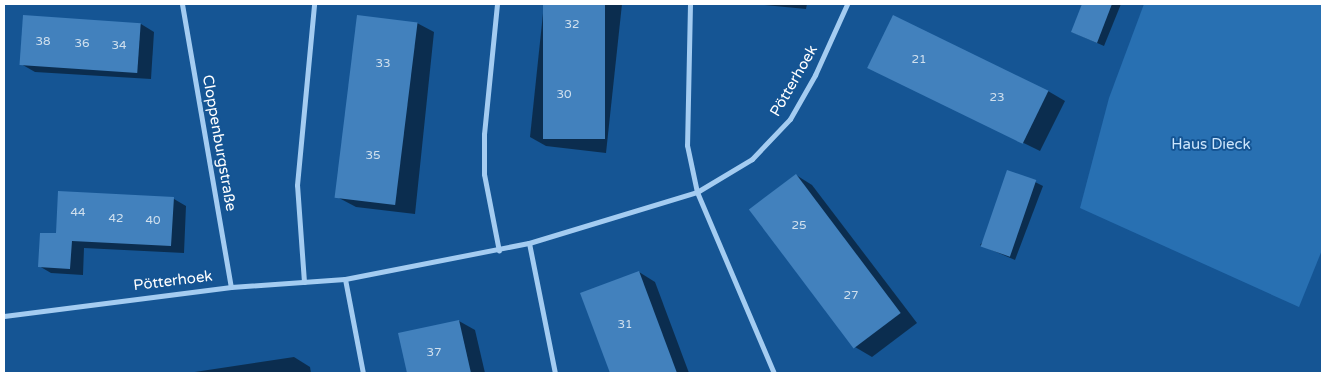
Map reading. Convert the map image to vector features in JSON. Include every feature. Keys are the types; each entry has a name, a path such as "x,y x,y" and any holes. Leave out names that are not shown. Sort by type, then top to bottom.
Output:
{"street":[{"name":"Cloppenburgstraße","path":"182,4 230,287"},
{"path":"304,282 297,185 314,4"},
{"path":"497,4 484,134 484,174 499,250"},
{"path":"690,4 687,144 697,192 774,373"},
{"name":"Pötterhoek","path":"4,316 230,287 345,279 529,244 697,192 752,159 790,119 815,75 847,4"},
{"path":"529,244 555,373"},
{"path":"345,279 363,373"}],"green space":[{"name":"Haus Dieck","path":"1144,4 1322,4 1322,250 1299,307 1080,208 1109,98"}],"building":[{"path":"543,4 605,4 605,139 543,139"},
{"path":"1082,4 1112,4 1097,43 1071,32"},
{"path":"23,15 141,23 137,73 20,65"},
{"path":"357,15 418,22 395,205 335,198"},
{"path":"893,15 1048,91 1023,144 867,68"},
{"path":"1007,170 1036,180 1010,257 981,247"},
{"path":"796,174 901,313 854,348 749,210"},
{"path":"58,191 174,197 171,246 72,241 70,269 38,267 40,233 56,233"},
{"path":"639,271 677,373 610,373 580,293"},
{"path":"459,320 471,373 407,373 398,333"}]}
